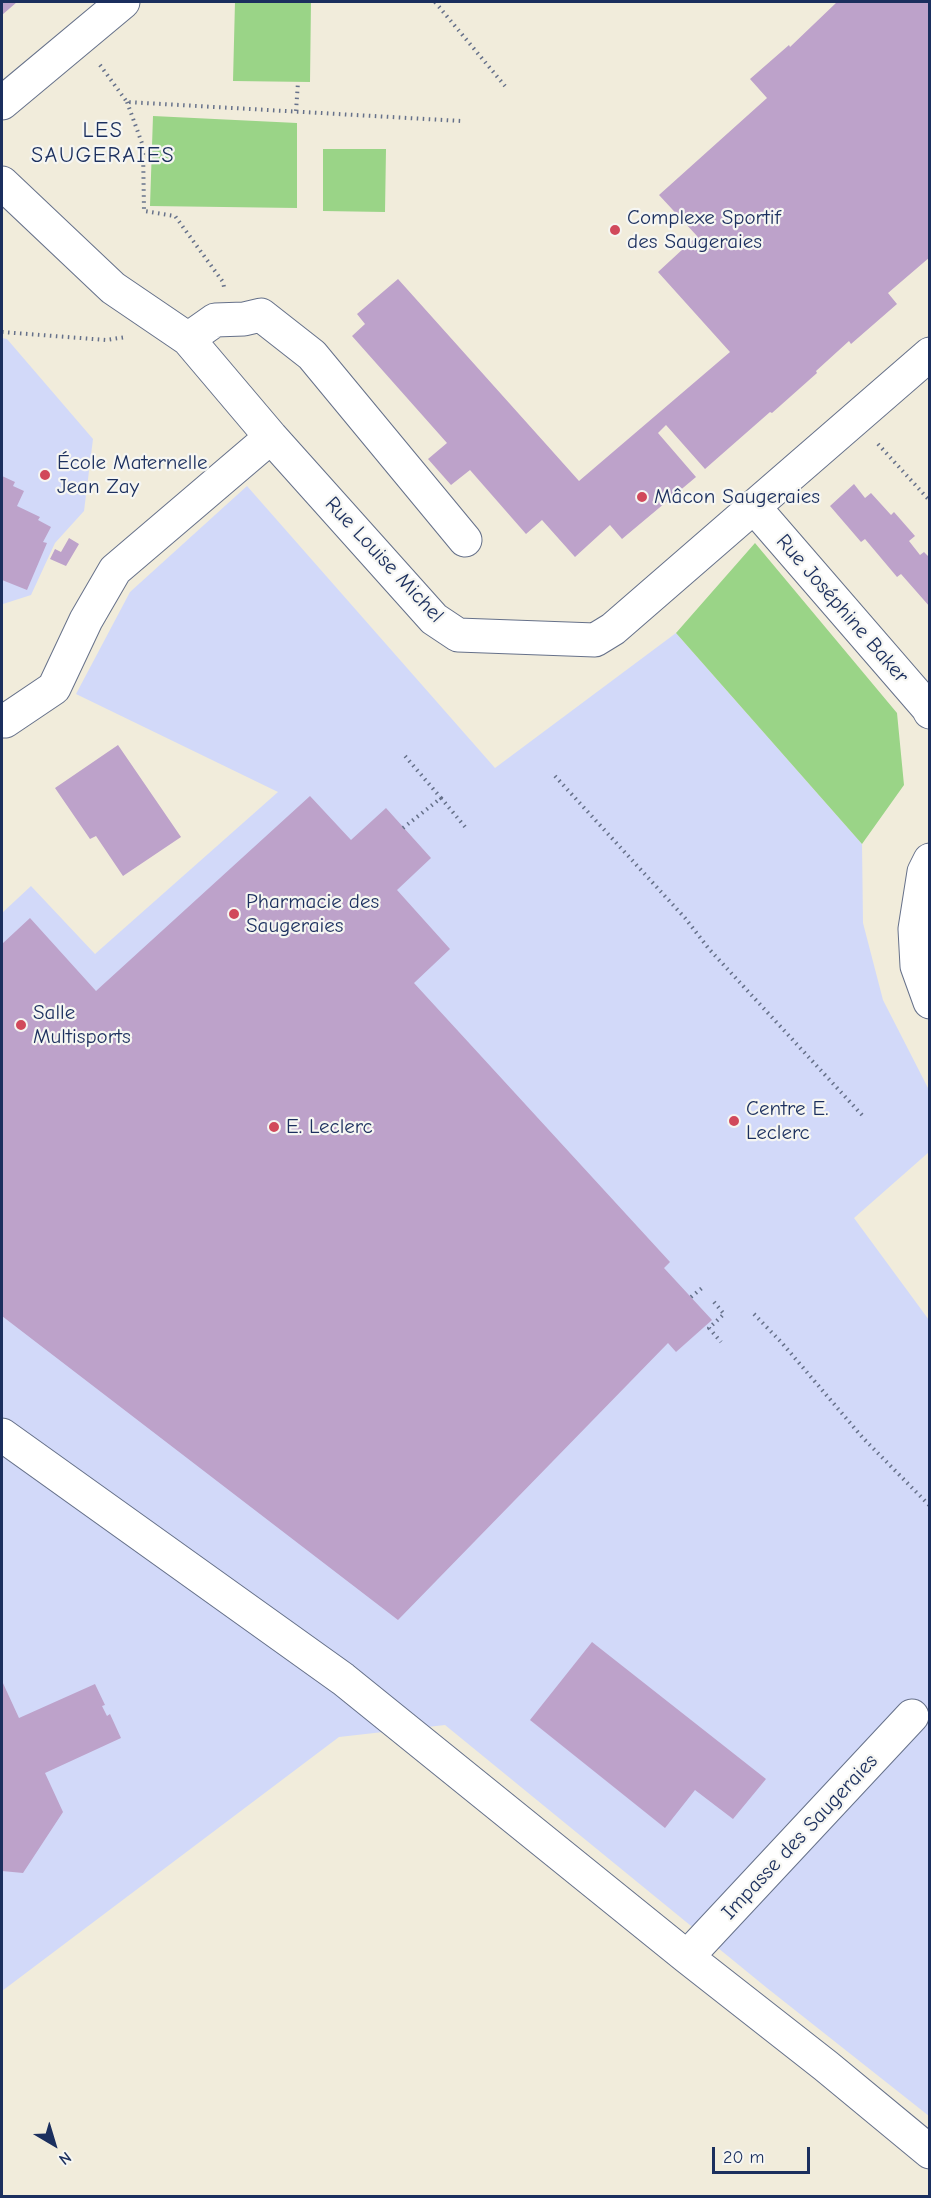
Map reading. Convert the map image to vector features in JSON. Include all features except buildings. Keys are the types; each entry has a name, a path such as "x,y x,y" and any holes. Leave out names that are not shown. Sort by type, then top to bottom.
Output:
{"street":[{"path":"2,103 123,2"},
{"name":"Rue Louise Michel","path":"2,183 113,288 188,339 271,437 434,620 458,635 595,640 613,629 930,354"},
{"path":"188,339 215,320 261,315 312,355 465,540"},
{"path":"5,721 54,688 86,620 115,570 271,437"},
{"name":"Rue Joséphine Baker","path":"754,507 930,712"},
{"path":"930,860 924,872 915,929 916,966 930,1002"},
{"path":"2,1435 343,1679 930,2152"},
{"name":"Impasse des Saugeraies","path":"687,1957 912,1716"}],"path":[{"path":"435,2 505,86"},
{"path":"100,65 127,102 143,146 144,211 176,216 223,282 230,320"},
{"path":"296,111 298,82"},
{"path":"127,102 461,121"},
{"path":"2,332 106,340 134,336"},
{"path":"855,418 930,501"},
{"path":"405,756 466,828"},
{"path":"555,776 685,918 709,949 862,1115"},
{"path":"403,828 441,798"},
{"path":"691,1297 702,1288"},
{"path":"714,1302 724,1314 709,1328 721,1342"},
{"path":"754,1314 782,1343 863,1438 930,1506"}],"shaded area":[{"name":"École Maternelle Jean Zay","path":"2,338 7,339 93,439 84,511 55,543 31,595 2,606"},
{"path":"247,486 495,768 676,633 862,844 863,923 883,1000 929,1090 929,1152 854,1218 929,1320 929,2116 767,1988 445,1725 339,1737 2,1991 2,913 31,886 95,954 278,792 76,694 130,592"}],"green space":[{"path":"235,2 311,2 310,82 233,81"},
{"path":"153,116 297,123 297,208 150,206"},
{"path":"323,149 386,149 385,212 323,211"},
{"path":"755,543 897,713 904,785 862,844 676,633"}],"place":[{"name":"Complexe Sportif des Saugeraies","path":"615,230"},
{"name":"École Maternelle Jean Zay","path":"45,475"},
{"name":"Mâcon Saugeraies","path":"642,497"},
{"name":"Pharmacie des Saugeraies","path":"234,914"},
{"name":"Salle Multisports","path":"21,1025"},
{"name":"Centre E. Leclerc","path":"734,1121"},
{"name":"E. Leclerc","path":"274,1127"}],"district":[{"name":"LES SAUGERAIES","path":"103,144"}]}
